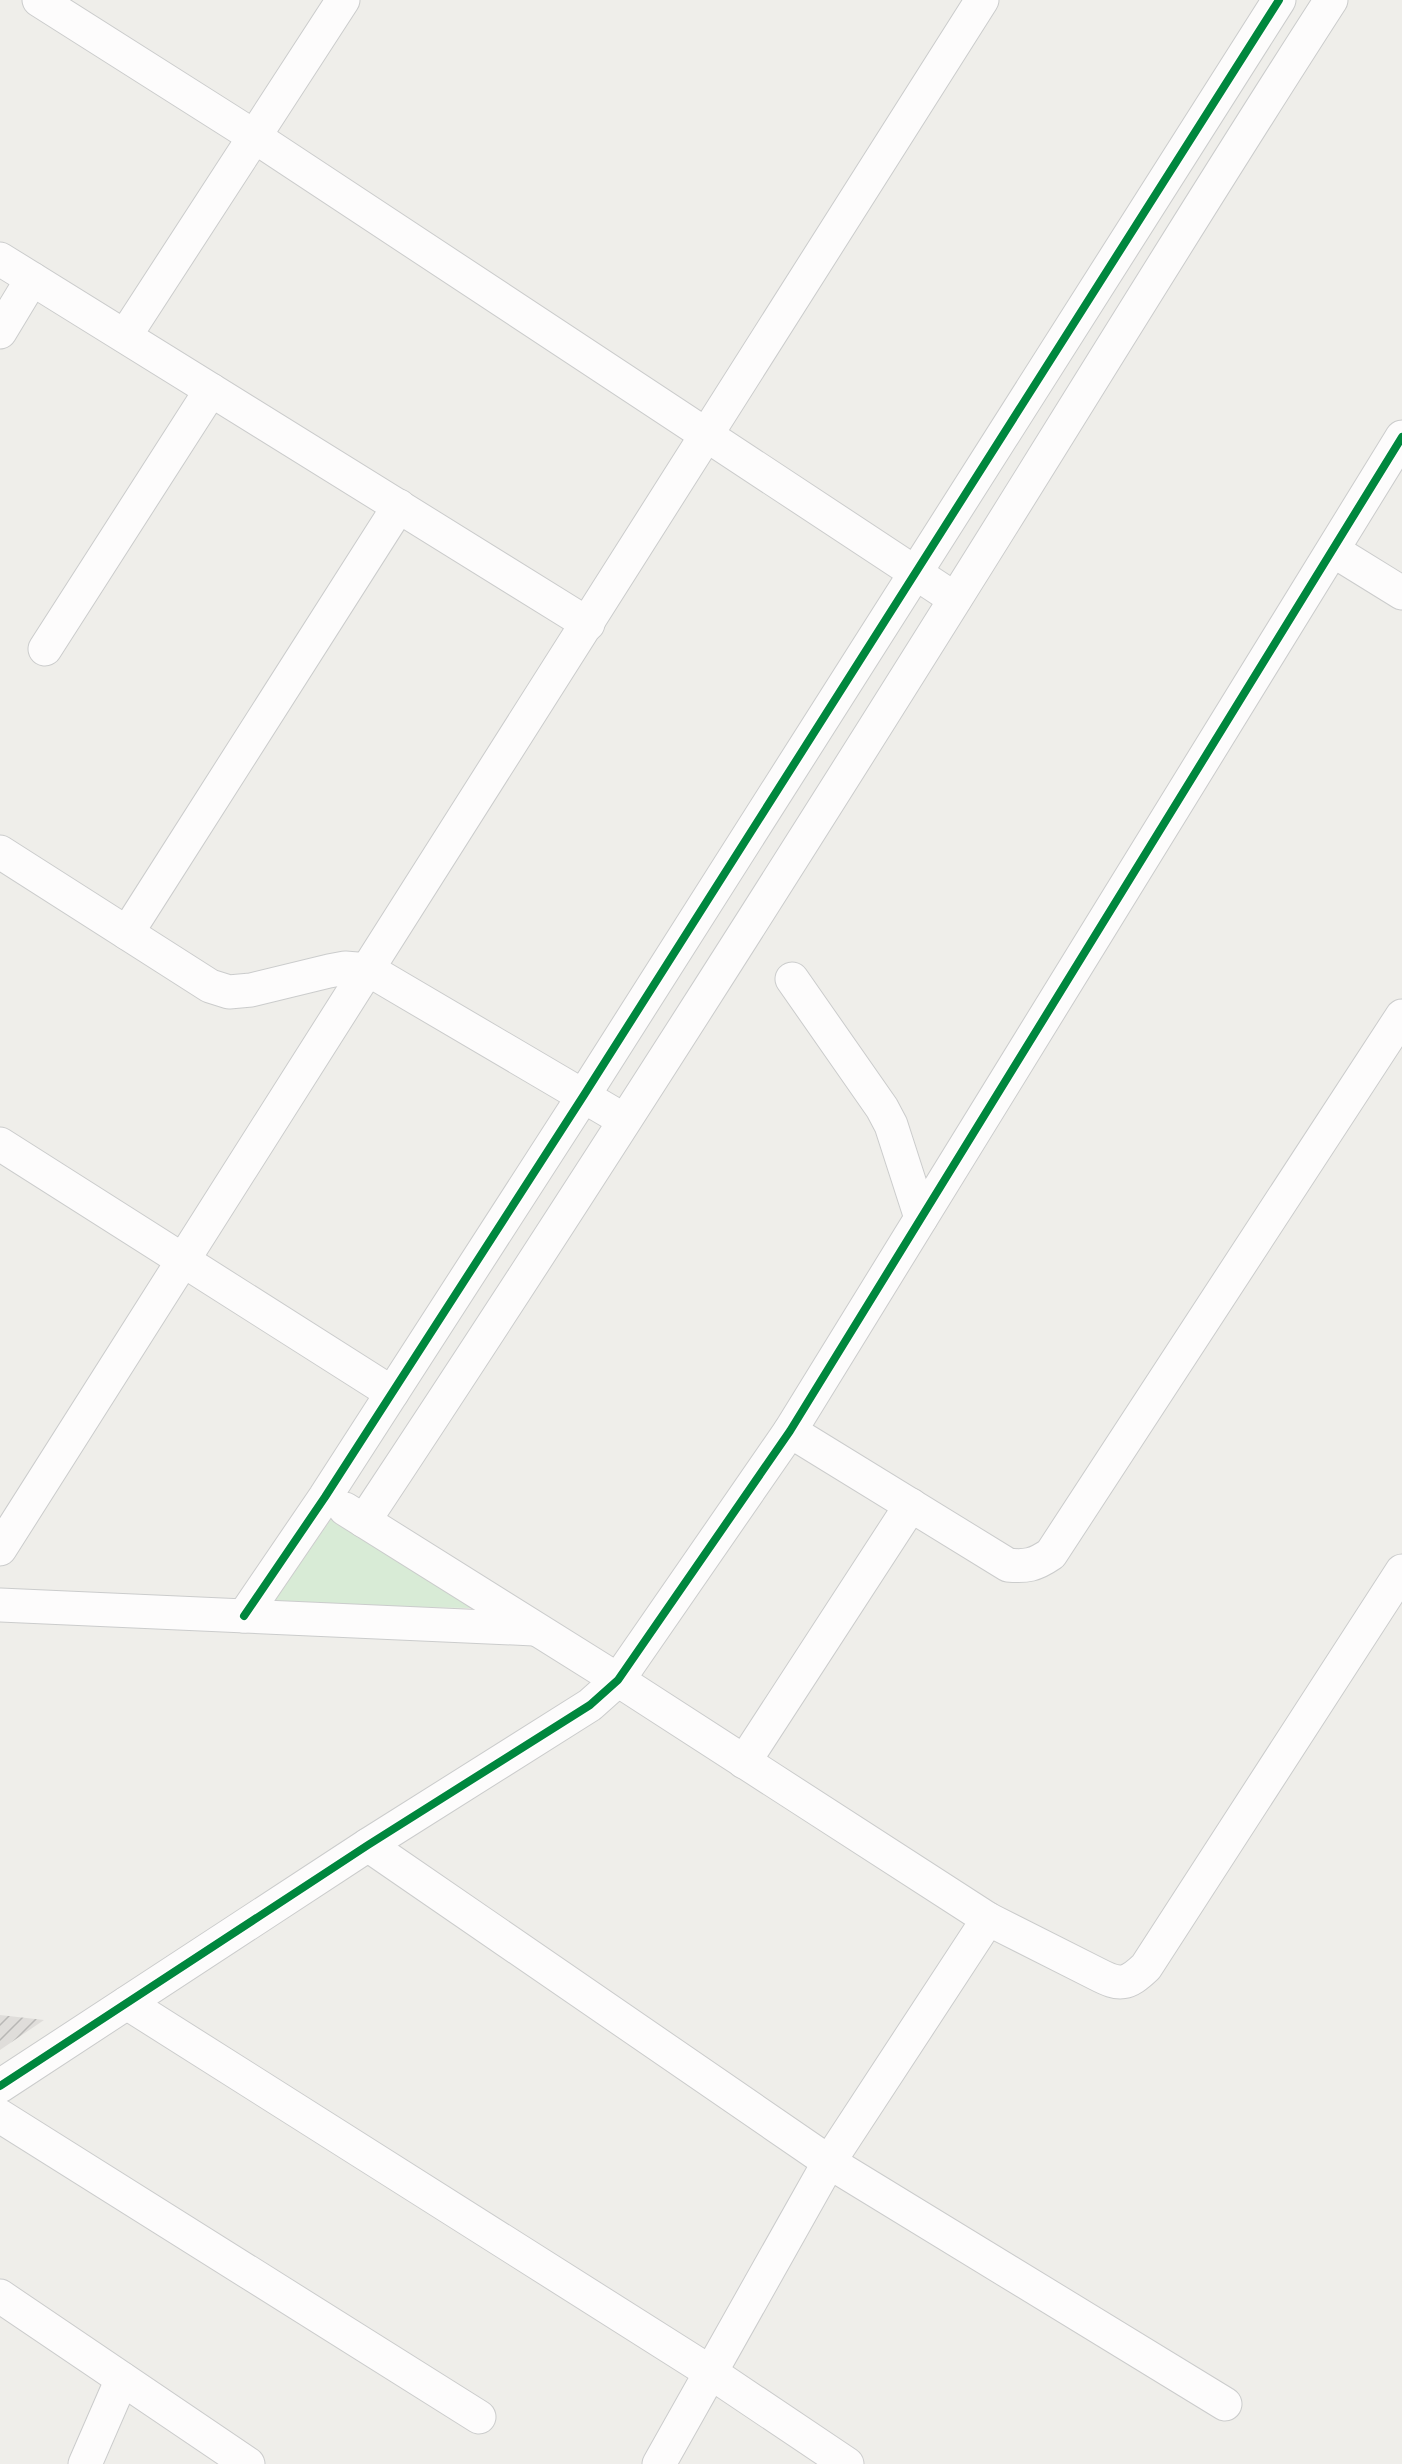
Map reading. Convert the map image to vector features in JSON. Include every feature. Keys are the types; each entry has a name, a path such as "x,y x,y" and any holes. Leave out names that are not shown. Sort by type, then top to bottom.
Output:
{"street":[{"path":"39,0 255,137 955,599"},
{"path":"124,336 343,0"},
{"path":"0,1549 185,1261 982,0"},
{"path":"244,1616 325,1497 584,1095 1279,0"},
{"path":"364,1521 693,1013 1331,0"},
{"path":"1138,224 1176,243"},
{"path":"0,259 588,624"},
{"path":"0,332 32,279"},
{"path":"45,649 211,390"},
{"path":"0,2086 368,1845 591,1705 618,1680 790,1431 1334,551 1402,437"},
{"path":"127,933 399,506"},
{"path":"1334,551 1402,593"},
{"path":"0,852 210,986 229,992 251,990 337,970 369,970 624,1120"},
{"path":"792,979 882,1108 891,1125 921,1218"},
{"path":"651,989 693,1013"},
{"path":"790,1431 1008,1564 1026,1567 1038,1563 1051,1554 1402,1016"},
{"path":"0,1144 392,1393"},
{"path":"325,1497 618,1680 988,1919 1112,1982 1122,1983 1133,1979 1146,1967 1402,1571"},
{"path":"744,1762 911,1505"},
{"path":"0,1605 536,1629"},
{"path":"368,1845 829,2162 1225,2404"},
{"path":"659,2464 829,2162 988,1919"},
{"path":"127,2003 710,2372 847,2464"},
{"path":"0,2116 479,2417"},
{"path":"0,2296 248,2464"},
{"path":"85,2464 122,2379"}],"shaded area":[{"path":"0,2015 44,2020 0,2050"}],"green space":[{"path":"331,1519 472,1608 272,1605"}],"cycle path":[{"path":"244,1616 325,1497 584,1095 1279,0"},
{"path":"0,2086 368,1845 590,1705 618,1680 790,1431 1402,437"}]}
